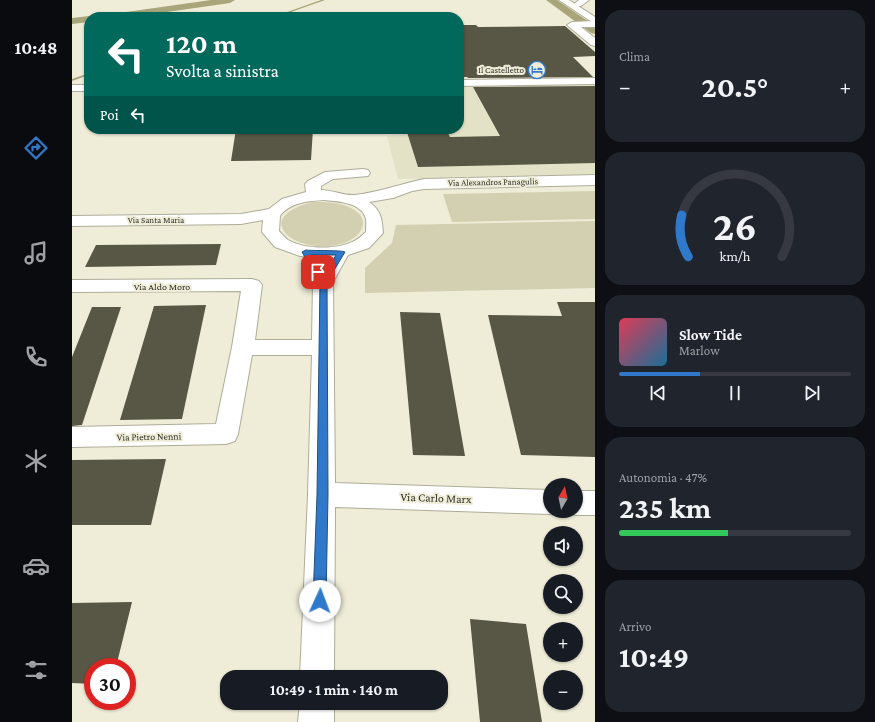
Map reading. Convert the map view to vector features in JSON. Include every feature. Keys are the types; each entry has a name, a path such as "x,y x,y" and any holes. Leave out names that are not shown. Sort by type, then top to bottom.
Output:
{"street":[{"path":"563,0 593,22"},
{"path":"579,1 593,22"},
{"path":"593,22 572,25 595,43"},
{"path":"464,83 595,81"},
{"path":"72,88 84,88"},
{"path":"314,196 313,184 330,175 363,173"},
{"name":"Via Alexandros Panagulis","path":"353,200 393,193 424,184 595,180"},
{"path":"373,214 393,193"},
{"path":"314,196 339,197 353,200 365,206 373,214 376,222 374,231 368,240 356,247 341,252 323,254 306,252 290,248 278,240 271,232 270,222 274,213 282,206 294,200 314,196"},
{"name":"Via Santa Maria","path":"72,221 241,220 274,213"},
{"name":"Via Santa Maria","path":"241,220 271,232"},
{"path":"306,252 324,282"},
{"path":"318,670 322,495 324,282 341,252"},
{"name":"Via Aldo Moro","path":"72,286 252,285 243,347"},
{"path":"243,347 323,348"},
{"name":"Via Pietro Nenni","path":"72,437 226,434 243,347"},
{"name":"Via Carlo Marx","path":"322,495 543,502"},
{"path":"583,502 595,503"},
{"path":"316,722 317,710"}],"shaded area":[{"path":"595,83 595,175 398,179 387,136 408,134 464,134 464,85"},
{"path":"595,191 595,219 452,222 443,194"},
{"path":"313,202 326,202 349,207 361,216 363,226 356,236 344,243 327,246 310,245 297,241 286,234 282,226 284,217 293,209"},
{"path":"595,221 595,288 365,293 365,268 392,243 396,225"}],"building":[{"path":"464,25 476,25 478,27 565,26 595,52 595,56 573,57 593,77 464,77"},
{"path":"595,86 595,163 418,167 408,134 448,134 450,137 500,136 473,87"},
{"path":"235,134 313,134 311,160 231,161"},
{"path":"221,244 216,265 85,267 96,245"},
{"path":"557,302 595,302 595,457 521,455 488,315 562,316"},
{"path":"206,305 182,419 120,420 154,306"},
{"path":"92,307 121,307 82,425 72,426 72,357"},
{"path":"400,312 440,313 465,456 413,455"},
{"path":"166,459 151,525 72,525 72,460"},
{"path":"132,602 118,658 84,658 84,684 72,683 72,603"},
{"path":"470,619 526,624 542,722 480,722"}],"waterway":[{"path":"147,12 230,0"},
{"path":"289,12 324,0"},
{"path":"551,0 595,31"},
{"path":"72,21 84,20"},
{"path":"72,80 84,76"}],"place":[{"name":"Il Castelletto","path":"537,70"}],"route":[{"path":"318,272 306,252 323,254 341,252 324,282 320,601"}]}
